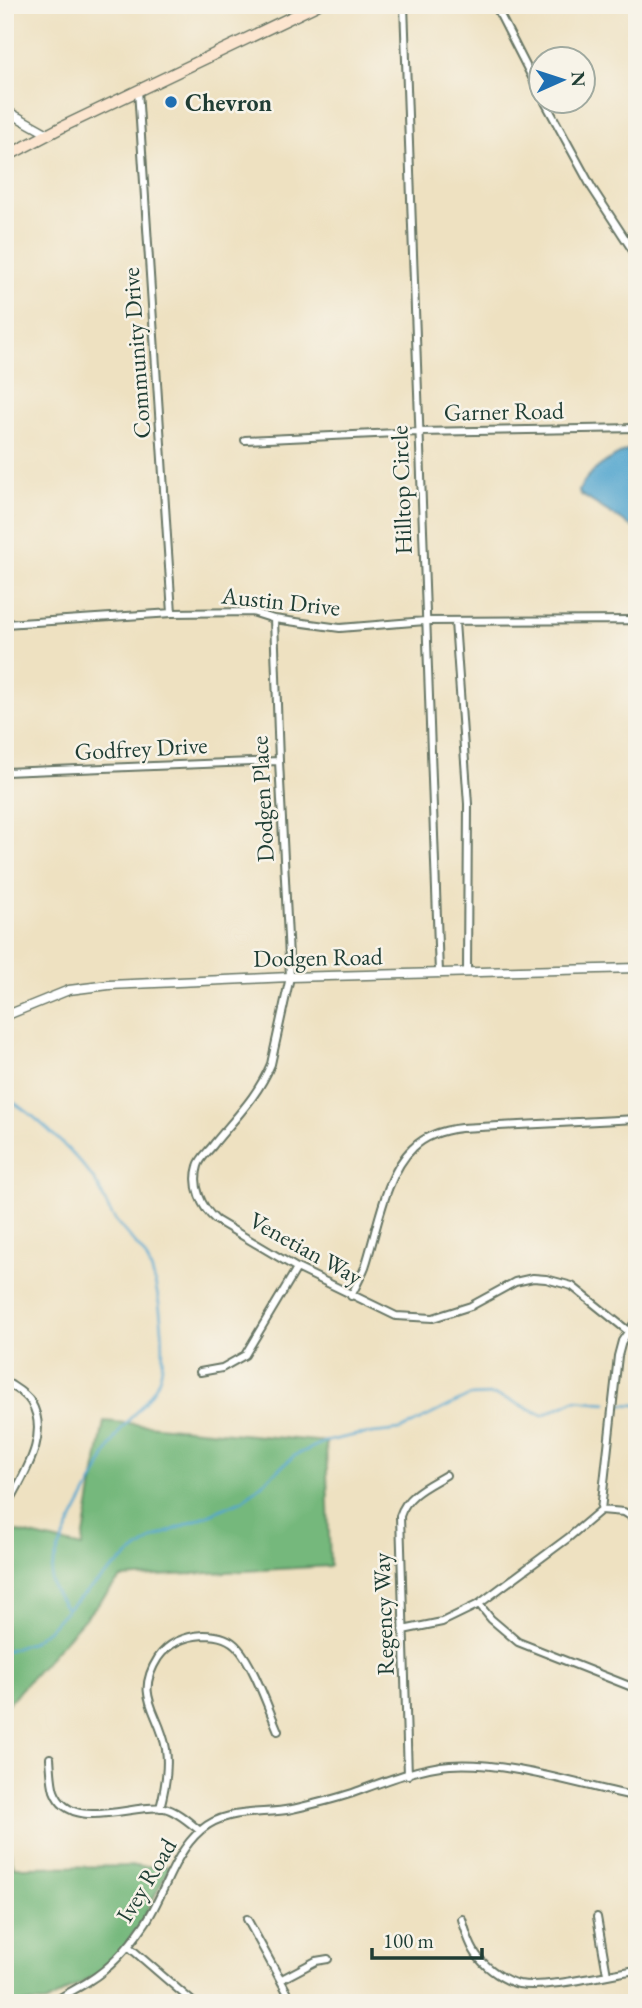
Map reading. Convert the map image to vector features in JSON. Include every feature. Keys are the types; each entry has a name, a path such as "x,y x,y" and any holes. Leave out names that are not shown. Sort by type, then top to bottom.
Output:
{"main road":[{"path":"5,157 317,5"}],"street":[{"name":"Hilltop Circle","path":"404,5 439,973"},
{"path":"495,5 526,64"},
{"name":"Community Drive","path":"138,90 172,613"},
{"path":"5,110 48,134"},
{"path":"553,116 592,188 634,245 637,257"},
{"name":"Garner Road","path":"245,440 418,432 637,428"},
{"name":"Austin Drive","path":"5,624 172,613 252,612 274,619 340,628 425,621 636,620"},
{"name":"Dodgen Place","path":"274,619 290,977"},
{"path":"636,620 637,654"},
{"path":"455,622 468,804 467,972"},
{"name":"Godfrey Drive","path":"5,772 279,761"},
{"name":"Dodgen Road","path":"5,1016 69,990 163,981 637,968"},
{"name":"Venetian Way","path":"290,977 266,1077 251,1101 198,1166 197,1189 206,1212 297,1268 396,1316 433,1318 471,1306 515,1282 533,1278 572,1286 628,1331"},
{"path":"351,1296 364,1268 397,1170 411,1149 423,1139 444,1130 461,1128 637,1119"},
{"path":"200,1372 222,1368 245,1355 297,1268"},
{"path":"403,1630 442,1622 479,1604 601,1510 618,1356 628,1331 637,1319"},
{"path":"5,1381 30,1400 37,1419 36,1449 8,1505 5,1506"},
{"name":"Regency Way","path":"408,1774 400,1516 404,1504 414,1494 446,1475"},
{"path":"601,1510 624,1513 637,1520"},
{"path":"479,1604 491,1619 518,1642 637,1689"},
{"path":"160,1808 166,1786 166,1747 153,1713 147,1682 164,1649 180,1639 200,1635 224,1638 236,1646 258,1684 278,1731"},
{"path":"50,1758 54,1791 72,1810 106,1814 168,1808 200,1830"},
{"name":"Ivey Road","path":"53,2003 121,1957 146,1924 179,1857 200,1830 211,1823 265,1810 284,1811 310,1805 408,1774 447,1765 491,1765 637,1797"},
{"path":"597,1917 607,1974"},
{"path":"247,1919 293,2003"},
{"path":"462,1919 473,1949 480,1959 492,1970 518,1983 539,1985 637,1970"},
{"path":"128,1946 194,2003"},
{"path":"282,1979 316,1961 328,1959"}],"green space":[{"path":"104,1421 326,1442 330,1566 121,1578 5,1707 5,1529 82,1547"},
{"path":"5,1830 14,1867 170,1866 141,1923 110,1967 45,2003 5,2003"}],"water":[{"path":"637,446 637,530 579,491 596,469 611,458"}],"waterway":[{"path":"5,1099 42,1124 69,1150 98,1186 113,1216 150,1266 162,1325 162,1366 156,1385 112,1443 55,1559 51,1581 67,1609"},
{"path":"5,1651 30,1643 48,1630 67,1609 116,1566 152,1539 243,1500 294,1456 324,1442 400,1430 469,1396 502,1397 543,1415 575,1400 607,1403"},
{"path":"619,1404 637,1405"}],"place":[{"name":"Chevron","path":"171,102"}]}
